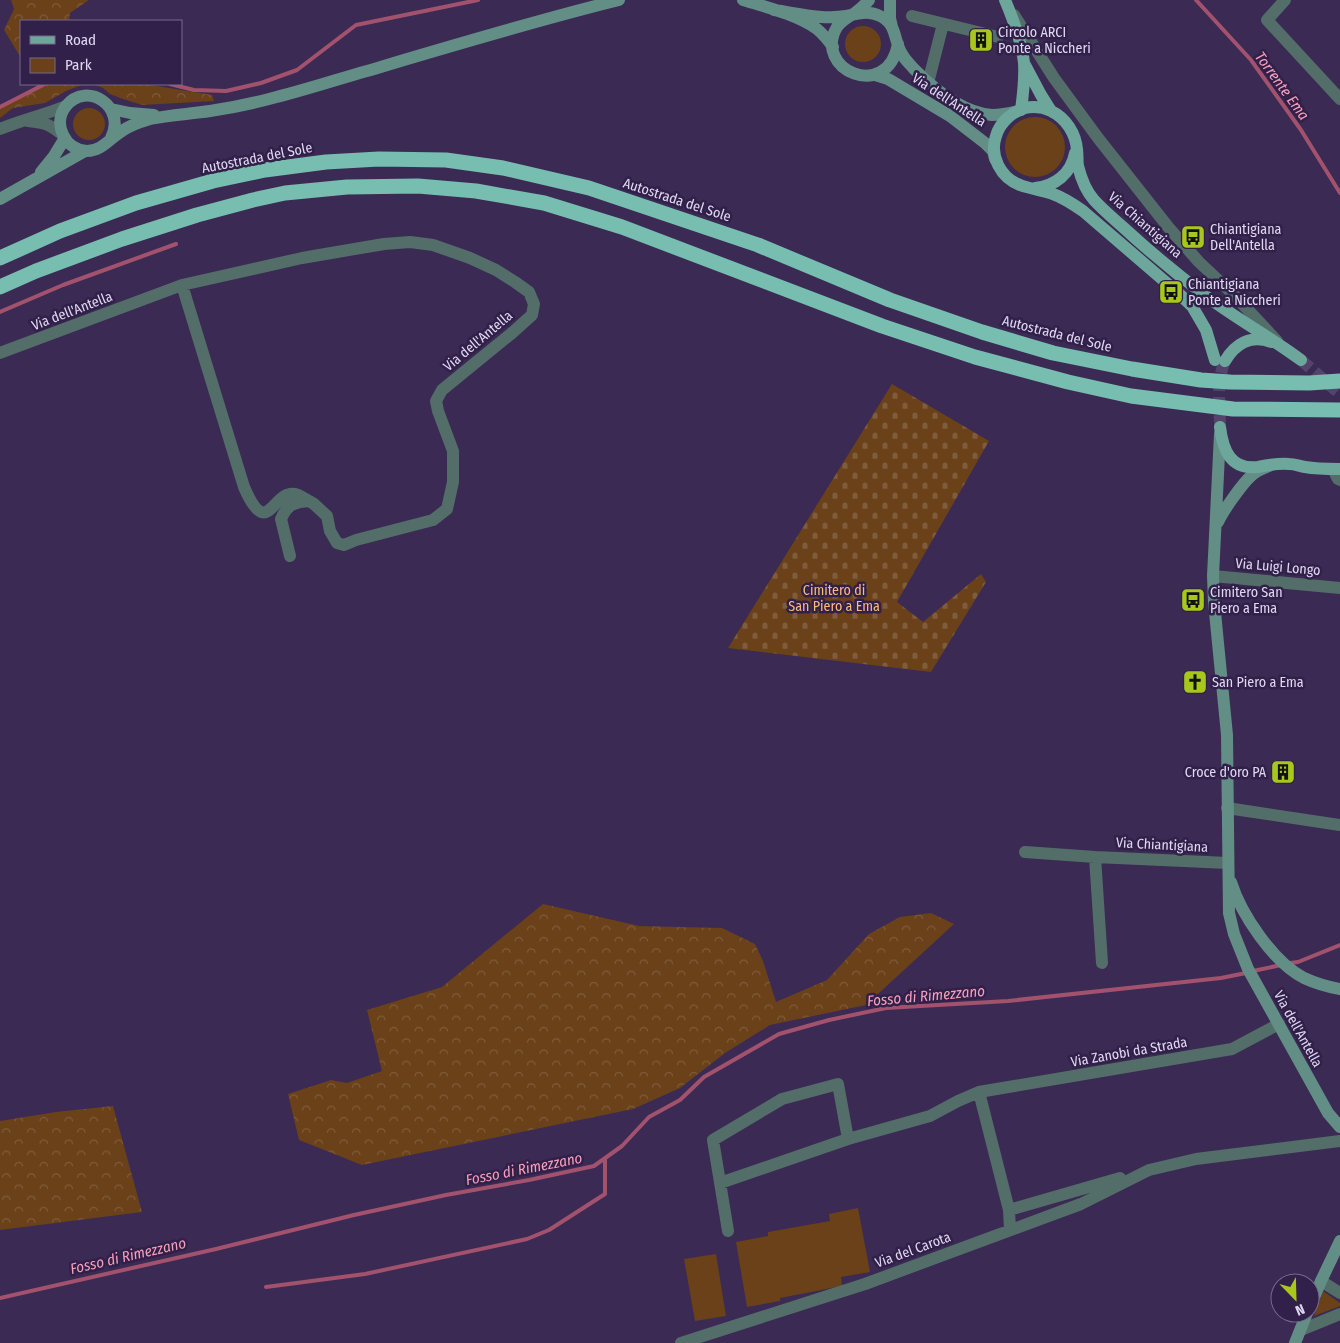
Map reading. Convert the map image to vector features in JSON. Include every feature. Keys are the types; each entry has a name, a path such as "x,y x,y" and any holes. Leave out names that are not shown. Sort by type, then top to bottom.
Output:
{"highway":[{"name":"Autostrada del Sole","path":"0,258 60,231 136,203 213,181 265,170 326,162 379,159 446,160 503,168 589,188 758,245 890,300 982,332 1053,353 1132,369 1201,380 1230,382 1340,382"},
{"path":"0,287 36,271 122,239 197,215 253,200 285,194 347,187 418,186 476,191 544,203 622,227 882,326 975,356 1068,382 1131,396 1233,409 1338,410"}],"main road":[{"path":"1005,1 1017,34 1024,63 1051,111"},
{"path":"1020,110 1023,99 1024,63"},
{"path":"997,163 994,149 997,133 1007,118 1020,110 1035,107 1051,111 1063,119 1072,132 1075,144 1074,156 1066,172 1054,183 1032,188"},
{"name":"Via Chiantigiana","path":"1072,132 1077,148 1077,160 1082,181 1093,198 1144,246 1206,296 1300,360"},
{"name":"Via Chiantigiana","path":"997,163 1002,172 1019,185 1059,197 1083,210 1176,291 1192,306 1220,360 1240,343 1248,340 1262,338 1280,345"},
{"name":"Via Chiantigiana","path":"1220,428 1225,449 1237,464 1249,467 1288,463 1339,472"}],"street":[{"path":"111,138 124,129 149,119 210,111 268,100 619,0"},
{"name":"Via dell'Antella","path":"744,0 774,10 815,28 833,46 837,60 847,71 860,76 875,75 888,79 950,116 985,143 993,151 997,163"},
{"path":"833,46 833,37 836,29 845,18 854,14 869,0"},
{"path":"890,0 892,27"},
{"path":"1285,0 1268,20 1340,100"},
{"path":"1005,1 1054,78 1098,138 1169,228 1199,262 1273,335 1280,345"},
{"name":"Via dell'Antella","path":"774,10 828,17 861,12 873,13 884,18 892,27 906,60 928,83 952,100 976,112 991,115 1020,110"},
{"path":"912,16 998,37"},
{"path":"928,83 943,24"},
{"path":"875,75 886,68 891,62 898,44"},
{"path":"0,129 66,106 76,98 89,96 102,100 111,109 115,118 114,133 108,142 100,148 85,151 0,200"},
{"path":"64,137 61,131 60,120 66,106"},
{"path":"111,109 138,114 169,116"},
{"path":"20,121 50,125 76,148 85,151"},
{"path":"1072,132 1084,131 1098,138"},
{"path":"28,184 46,167 64,137"},
{"name":"Via dell'Antella","path":"0,353 182,286 302,258 384,244 410,242 433,244 496,270 529,292 534,304 532,315 442,390 436,401 453,451 453,482 447,509 432,520 356,540 344,546 337,543 330,531 327,516 309,501"},
{"path":"182,286 241,478 251,502 257,510 265,512 289,495 294,494 309,501"},
{"name":"Via Chiantigiana","path":"1220,428 1213,576 1227,735 1229,913 1234,934 1250,973"},
{"name":"Via Chiantigiana","path":"1215,529 1224,511 1249,477 1255,472 1273,465"},
{"path":"290,556 281,520 284,512 292,505 309,501"},
{"name":"Via Luigi Longo","path":"1213,576 1340,588"},
{"path":"1227,808 1340,825"},
{"name":"Via Chiantigiana","path":"1025,852 1228,866"},
{"path":"1095,857 1102,964"},
{"name":"Via Chiantigiana","path":"1228,866 1234,892 1267,946 1286,965 1303,977 1340,990"},
{"name":"Via dell'Antella","path":"1250,973 1328,1113 1340,1127"},
{"name":"Via Zanobi da Strada","path":"720,1183 848,1139 930,1116 980,1092 1232,1049 1279,1024"},
{"path":"728,1231 713,1140 782,1099 838,1084 848,1139"},
{"path":"980,1092 1009,1210 1010,1230"},
{"name":"Via del Carota","path":"1009,1210 1149,1170 1196,1159 1340,1141"},
{"name":"Via del Carota","path":"681,1343 866,1284 1081,1204 1149,1170"},
{"path":"1340,1241 1321,1281 1340,1293"},
{"path":"1300,1330 1340,1314"},
{"path":"1295,1343 1303,1323"}],"green space":[{"path":"11,0 89,0 70,13 69,20 20,20 20,56 4,30 14,9"},
{"path":"863,26 870,27 876,31 880,37 880,51 876,57 870,61 863,62 856,61 850,57 846,51 845,44 846,37 850,31 856,27"},
{"path":"38,85 81,85 45,103 13,108 0,118 0,107"},
{"path":"96,85 150,85 212,95 214,101 142,105 110,94"},
{"path":"89,108 95,109 100,113 104,118 104,130 100,135 95,139 89,140 83,139 78,135 74,130 73,124 74,118 78,113 83,109"},
{"path":"1035,117 1052,122 1060,130 1065,147 1060,164 1052,172 1035,177 1018,172 1010,164 1005,147 1010,130 1018,122"},
{"name":"Cimitero di San Piero a Ema","path":"892,384 989,441 897,602 923,622 981,574 986,582 931,672 728,648"},
{"path":"543,904 639,926 722,928 755,944 763,961 776,1002 827,980 869,934 900,917 931,913 954,924 866,1005 770,1025 725,1053 680,1088 633,1109 362,1165 299,1140 288,1094 331,1080 347,1083 382,1071 367,1010 442,987"},
{"path":"113,1106 142,1212 0,1230 0,1121 56,1112"},
{"path":"858,1208 870,1272 841,1277 842,1286 780,1298 780,1301 747,1307 736,1242 768,1236 768,1232 830,1221 829,1214"},
{"path":"716,1254 726,1316 695,1321 684,1259"},
{"path":"1323,1291 1340,1303 1340,1306 1320,1314 1320,1299"}],"waterway":[{"path":"174,85 194,90 226,91 261,83 297,70 356,25 478,0"},
{"name":"Torrente Ema","path":"1196,0 1251,60 1301,130 1340,193"},
{"path":"0,107 43,85"},
{"path":"0,312 63,285 176,244"},
{"name":"Fosso di Rimezzano","path":"1290,963 1298,962 1340,945"},
{"name":"Fosso di Rimezzano","path":"1253,971 1281,965"},
{"name":"Fosso di Rimezzano","path":"0,1298 216,1249 354,1215 594,1166 622,1146 649,1117 680,1100 704,1077 779,1034 829,1020 886,1008 1008,1001 1221,978 1246,973"},
{"path":"266,1287 365,1274 527,1239 549,1230 605,1194 605,1158"}],"tunnel":[{"path":"1301,360 1340,394"},
{"path":"1220,427 1219,385 1225,361"}],"place":[{"name":"Circolo ARCI Ponte a Niccheri","path":"981,40"},
{"name":"Chiantigiana Dell'Antella","path":"1193,237"},
{"name":"Chiantigiana Ponte a Niccheri","path":"1171,292"},
{"name":"Cimitero San Piero a Ema","path":"1193,600"},
{"name":"San Piero a Ema","path":"1195,682"},
{"name":"Croce d'oro PA","path":"1283,772"}]}
